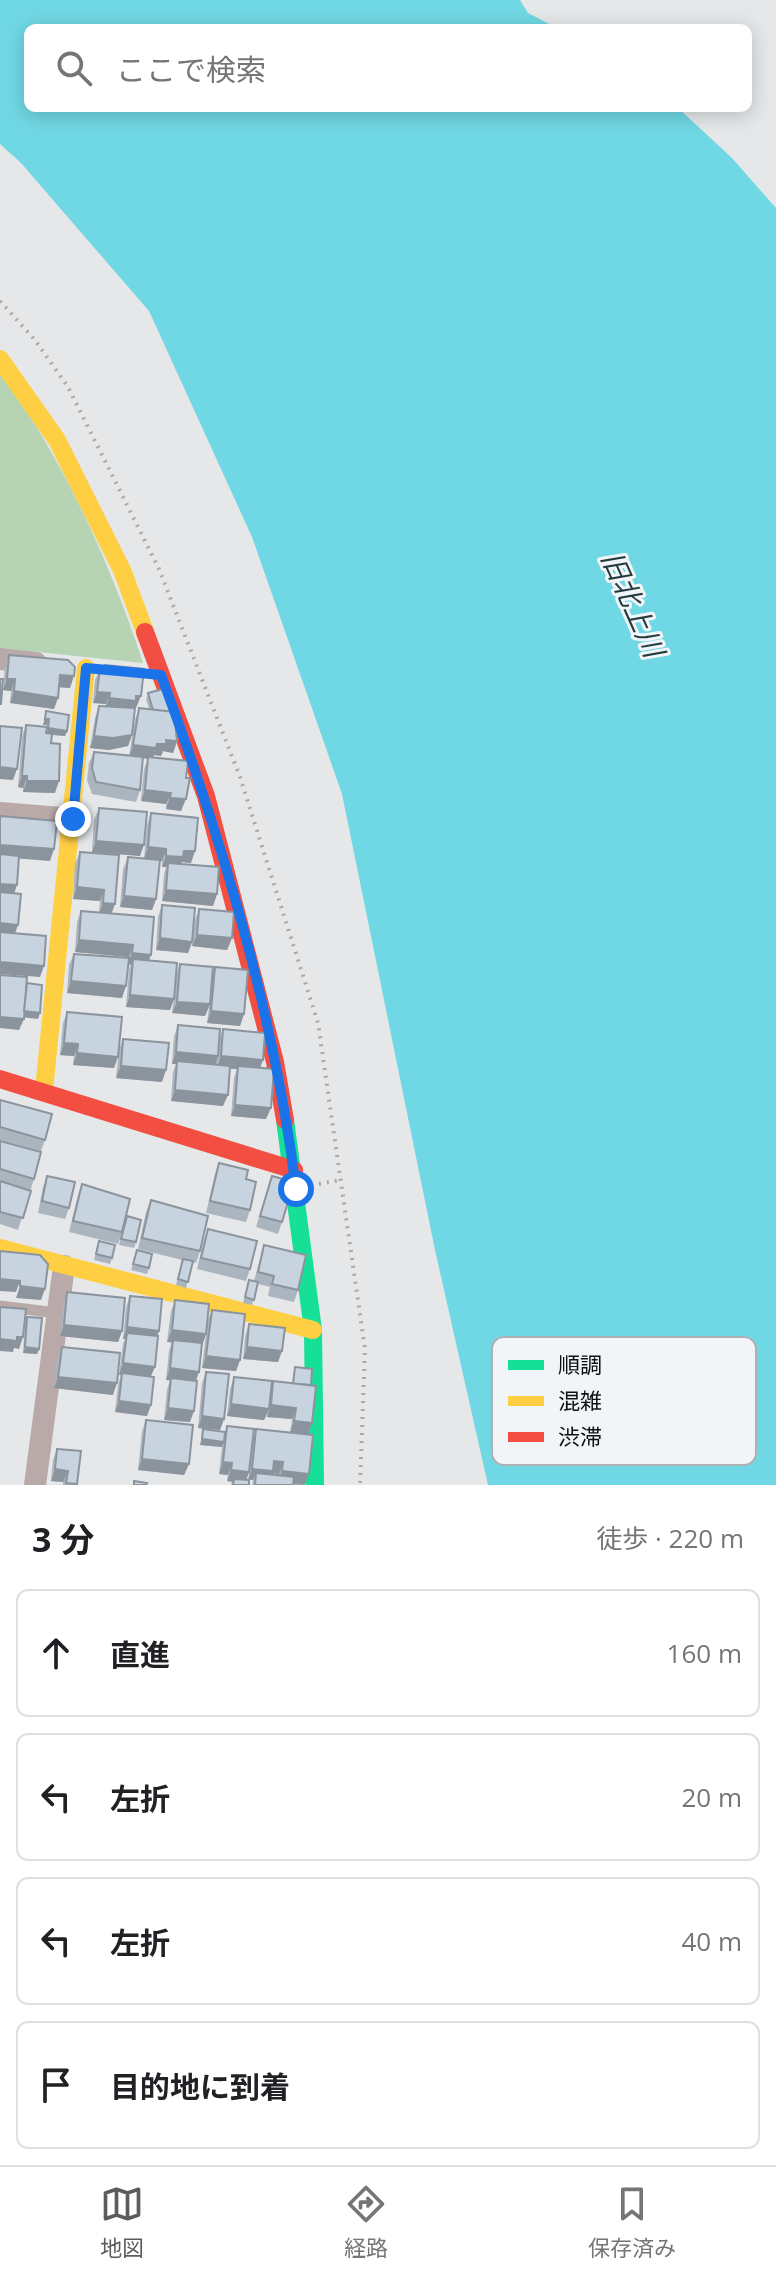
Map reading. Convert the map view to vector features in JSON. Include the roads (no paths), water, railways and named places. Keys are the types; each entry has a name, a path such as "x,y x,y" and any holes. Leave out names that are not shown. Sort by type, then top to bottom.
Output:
{"street":[{"path":"0,359 57,440 122,570 206,796 275,1062 294,1170 313,1330 315,1485"},
{"path":"0,659 94,669 73,819 44,1090"},
{"path":"131,672 161,675"},
{"path":"0,813 73,819"},
{"path":"0,1079 44,1090 294,1170"},
{"path":"0,1248 313,1330"},
{"path":"35,1485 64,1266"}],"lane":[{"path":"0,1306 57,1313"}],"water":[{"name":"旧北上川","path":"0,0 520,0 528,13 549,24 24,24 24,112 682,112 731,157 776,208 776,1485 488,1485 435,1250 342,794 252,537 149,311 21,163 0,144"}]}
